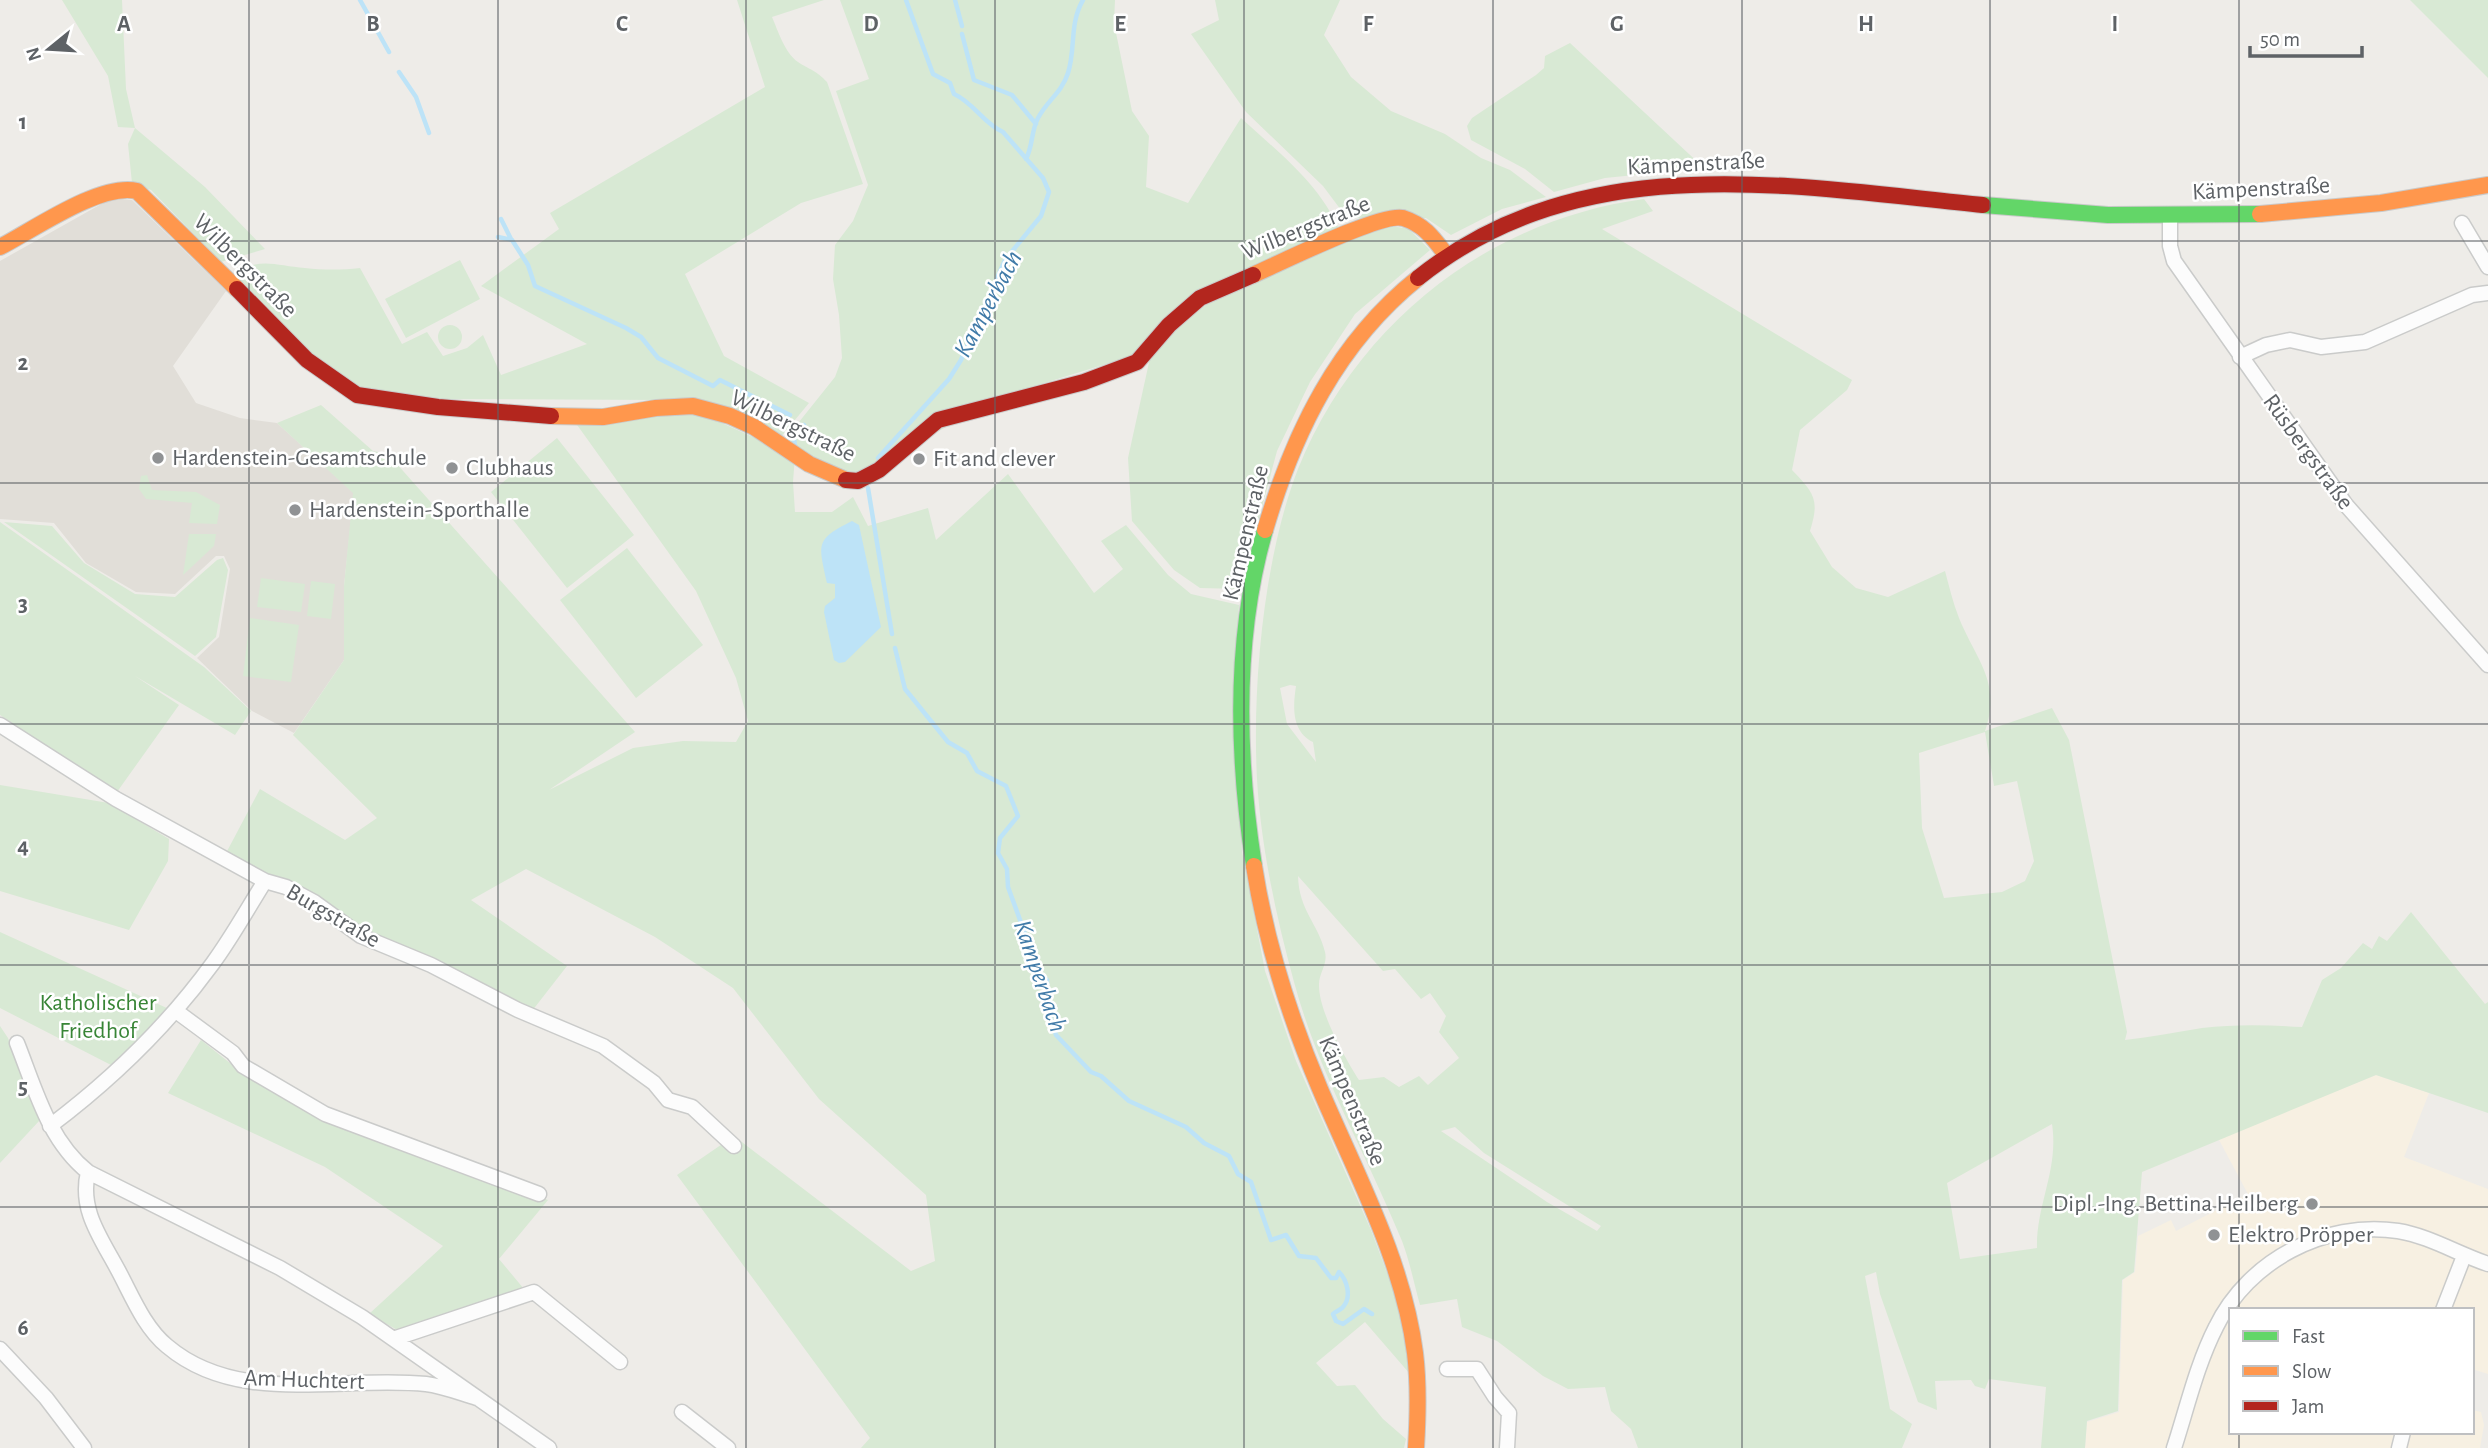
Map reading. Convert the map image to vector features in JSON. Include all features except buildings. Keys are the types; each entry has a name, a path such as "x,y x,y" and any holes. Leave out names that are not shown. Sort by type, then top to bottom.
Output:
{"street":[{"name":"Kämpenstraße","path":"1416,1448 1419,1372 1410,1313 1392,1252 1300,1039 1270,940 1252,853 1245,780 1244,709 1252,600 1266,526 1283,468 1313,401 1349,346 1370,320 1400,291 1447,256 1480,236 1559,203 1637,187 1689,182 1746,181 1811,185 2056,212 2170,216 2325,210 2488,185"},
{"name":"Wilbergstraße","path":"0,247 94,197 125,188 137,191 307,360 357,395 438,407 569,418 603,417 656,408 693,406 730,416 754,427 809,464 849,481 870,476 879,470 937,420 1084,382 1137,362 1146,355 1169,325 1200,298 1350,232 1400,217 1424,227 1447,256"},
{"name":"Rüsbergstraße","path":"2170,216 2170,246 2174,261 2240,357 2357,519 2488,665"},
{"path":"2462,223 2488,267"},
{"path":"2240,357 2266,345 2290,340 2321,347 2365,342 2472,295 2488,293"},
{"name":"Burgstraße","path":"0,725 116,799 265,881 307,898 361,936 431,965 518,1010 603,1046 654,1083 668,1100 692,1107 734,1146"},
{"path":"50,1126 83,1101 176,1010 214,962 265,881"},
{"path":"176,1010 233,1053 243,1066 325,1114 539,1194"},
{"name":"Am Huchtert","path":"17,1043 50,1126 71,1157 88,1172 280,1268 396,1338 549,1448"},
{"name":"Am Huchtert","path":"88,1172 84,1188 88,1213 146,1321 166,1346 182,1357 219,1374 262,1382 412,1383 442,1387 477,1398"},
{"path":"2174,1448 2217,1324 2242,1288 2275,1260 2307,1243 2358,1229 2401,1232 2488,1264"},
{"path":"2444,1308 2464,1256"},
{"path":"396,1338 534,1292 620,1362"},
{"path":"0,1349 46,1398 84,1448"},
{"path":"1447,1369 1477,1369 1494,1397 1509,1413 1507,1448"},
{"path":"682,1412 728,1448"}],"shaded area":[{"name":"Hardenstein-Gesamtschule","path":"112,198 132,200 226,291 173,366 196,403 240,418 277,423 354,493 344,586 344,660 294,733 252,711 197,658 219,637 230,569 224,556 216,556 175,594 136,592 86,563 54,523 0,519 0,261"},
{"path":"2376,1075 2429,1093 2404,1157 2488,1189 2488,1374 2474,1370 2474,1308 2229,1308 2229,1434 2474,1434 2474,1410 2481,1412 2484,1425 2480,1448 2085,1448 2087,1422 2119,1412 2123,1280 2135,1272 2138,1236 2171,1220 2176,1231 2248,1194 2218,1138"}],"green space":[{"path":"62,0 122,0 126,89 135,128 118,127 108,76"},
{"path":"737,0 824,0 772,17 793,58 827,82 863,184 801,203 685,274 724,356 809,403 780,438 667,400 440,399 358,391 331,372 232,277 249,266 258,264 326,269 360,268 402,344 427,332 443,356 467,348 483,335 501,375 587,344 481,286 559,229 550,213 765,87"},
{"path":"840,0 1115,0 1114,23 1132,111 1149,136 1146,187 1188,203 1241,118 1309,183 1340,231 1263,266 1132,356 996,398 858,478 783,442 835,377 842,358 833,279 835,245 853,221 868,185 836,91 869,79"},
{"path":"1215,0 1340,0 1324,35 1351,77 1391,111 1445,134 1481,158 1510,170 1546,197 1502,209 1451,235 1426,218 1347,218 1323,186 1246,112 1191,34 1219,20"},
{"path":"2410,0 2488,0 2488,78"},
{"path":"1570,43 1704,168 1605,178 1554,192 1525,169 1471,140 1467,126 1472,118 1536,75 1544,68 1545,56"},
{"path":"135,128 205,187 265,249 221,262 151,190 132,183 128,144"},
{"path":"1644,199 1653,211 1602,229 1852,380 1847,390 1800,430 1792,470 1813,497 1814,511 1810,531 1832,567 1856,588 1888,597 1945,571 1959,618 1989,685 1989,714 1985,731 2052,708 2069,740 2127,1032 2125,1040 2214,1027 2302,1027 2322,980 2341,968 2363,943 2372,949 2379,936 2387,941 2411,912 2485,1004 2488,1002 2488,1113 2376,1075 2142,1172 2134,1272 2122,1280 2118,1411 2087,1421 2085,1448 2041,1448 2046,1387 1989,1379 1985,1389 1975,1386 1971,1380 1935,1381 1937,1410 1918,1402 1880,1294 1876,1272 1865,1276 1890,1409 1912,1424 1902,1448 1638,1448 1631,1429 1611,1411 1605,1387 1568,1389 1543,1376 1497,1341 1462,1327 1457,1299 1420,1305 1402,1241 1329,1081 1304,1015 1275,907 1262,830 1257,779 1257,704 1263,622 1286,503 1298,469 1323,416 1355,368 1392,325 1435,287 1482,255 1532,230 1587,211","holes":["1296,686 1294,702 1297,725 1313,742 1316,762 1287,724 1280,688","1985,732 1994,786 2017,781 2034,861 2025,881 2002,892 1944,898 1922,828 1919,753","1298,876 1383,971 1395,969 1421,999 1430,993 1446,1016 1439,1032 1459,1058 1428,1085 1419,1076 1399,1087 1384,1077 1359,1080 1340,1047 1323,1007 1319,984 1325,952 1299,888","2052,1124 2052,1157 2037,1248 1960,1259 1947,1183","1455,1127 1484,1153 1601,1226 1597,1231 1547,1202 1441,1131"]},
{"path":"1380,224 1409,229 1430,250 1355,314 1310,382 1277,451 1240,589 1200,588 1174,570 1132,521 1128,458 1150,358 1200,304"},
{"path":"460,260 480,299 406,338 385,299"},
{"path":"450,325 459,328 462,337 459,346 450,349 441,346 438,337 441,328"},
{"path":"321,405 373,451 388,454 635,732 549,790 633,748 683,741 736,742 748,721 736,678 696,591 575,422 693,410 795,456 795,512 832,512 853,497 868,526 928,508 936,540 1008,474 1094,593 1123,569 1101,541 1126,525 1168,575 1191,594 1239,605 1237,642 1242,851 1265,971 1296,1061 1371,1230 1404,1318 1410,1374 1365,1322 1316,1363 1337,1386 1355,1385 1383,1419 1406,1439 1404,1448 861,1448 870,1438 677,1175 734,1136 911,1271 935,1261 926,1195 819,1099 733,988 655,937 526,869 471,900 567,966 532,1011 362,933 225,855 260,789 345,840 377,818 293,735 344,660 344,586 353,493 277,423"},
{"path":"557,438 634,535 567,588 491,492"},
{"path":"147,475 152,490 196,492 220,505 217,524 189,523 192,503 146,499 139,489 141,476"},
{"path":"0,522 204,667 251,711 235,735 135,676 179,705 117,792 0,715"},
{"path":"4,522 52,526 84,563 135,594 175,597 217,560 223,558 228,570 216,637 195,656"},
{"path":"189,534 216,534 214,546 183,575"},
{"path":"627,548 703,645 636,698 560,600"},
{"path":"261,578 305,584 301,612 257,607"},
{"path":"311,581 335,584 331,619 307,616"},
{"path":"250,618 299,625 291,682 243,676"},
{"path":"0,785 109,803 169,839 168,861 129,930 0,891"},
{"name":"Katholischer Friedhof","path":"0,932 169,1009 111,1065 0,1008"},
{"path":"0,1026 8,1038 40,1120 0,1163"},
{"path":"201,1040 240,1071 319,1118 548,1200 499,1259 524,1289 399,1331 369,1314 443,1246 325,1167 168,1093"}],"water":[{"path":"852,521 859,525 881,627 845,662 839,663 834,660 824,612 825,606 835,598 835,584 827,583 821,551 822,544 831,533"}],"waterway":[{"path":"360,0 389,52"},
{"name":"Kamperbach","path":"878,458 949,379 961,360 1005,260 1041,216 1049,192 1043,178 1003,132 954,94 950,83 933,74 906,0"},
{"path":"955,0 962,26"},
{"path":"1026,159 1038,118 1062,86 1068,73 1074,27 1083,0"},
{"path":"962,34 974,80 1012,95 1036,124"},
{"path":"399,72 416,97 429,133"},
{"path":"501,219 511,239"},
{"path":"498,237 512,240 528,265 535,286 626,328 641,337 658,358 713,386 720,380 790,415"},
{"path":"795,446 794,438 804,425"},
{"name":"Kamperbach","path":"868,488 892,634"},
{"name":"Kamperbach","path":"895,648 905,689 948,742 967,753 977,771 1006,786 1018,816 1000,838 998,853 1007,869 1008,887 1039,972 1047,980 1047,1007 1056,1035 1091,1072 1101,1076 1129,1101 1186,1127 1204,1143 1229,1156 1238,1174 1251,1182 1271,1240 1286,1235 1299,1256 1316,1258 1331,1278 1336,1278 1339,1272 1342,1275 1347,1298 1342,1308 1333,1314 1336,1321 1343,1324 1364,1309 1372,1314"}],"traffic: fast":[{"path":"1983,205 2108,215 2260,214"},
{"path":"1254,866 1244,783 1243,655 1255,571 1265,530"}],"traffic: slow":[{"path":"2260,214 2381,203 2488,185"},
{"path":"0,247 87,200 122,190 137,191 237,289"},
{"path":"1253,275 1353,230 1392,218 1403,218 1417,224 1447,256"},
{"path":"1265,530 1290,458 1322,392 1364,331 1389,303 1418,278"},
{"path":"551,416 603,417 656,408 693,406 730,416 754,427 809,464 846,480"},
{"path":"1254,866 1272,952 1289,1008 1320,1089 1376,1218 1400,1284 1415,1353 1418,1400 1416,1448"}],"traffic: jam":[{"path":"1418,278 1482,236 1549,208 1618,192 1690,185 1763,185 1983,205"},
{"path":"846,480 858,481 879,470 938,420 1084,382 1137,362 1169,325 1200,298 1253,275"},
{"path":"237,289 307,360 357,395 438,407 551,416"}],"place":[{"name":"Hardenstein-Gesamtschule","path":"158,458"},
{"name":"Fit and clever","path":"919,459"},
{"name":"Clubhaus","path":"452,468"},
{"name":"Hardenstein-Sporthalle","path":"295,510"},
{"name":"Dipl.-Ing. Bettina Heilberg","path":"2312,1204"},
{"name":"Elektro Pröpper","path":"2214,1235"}]}
